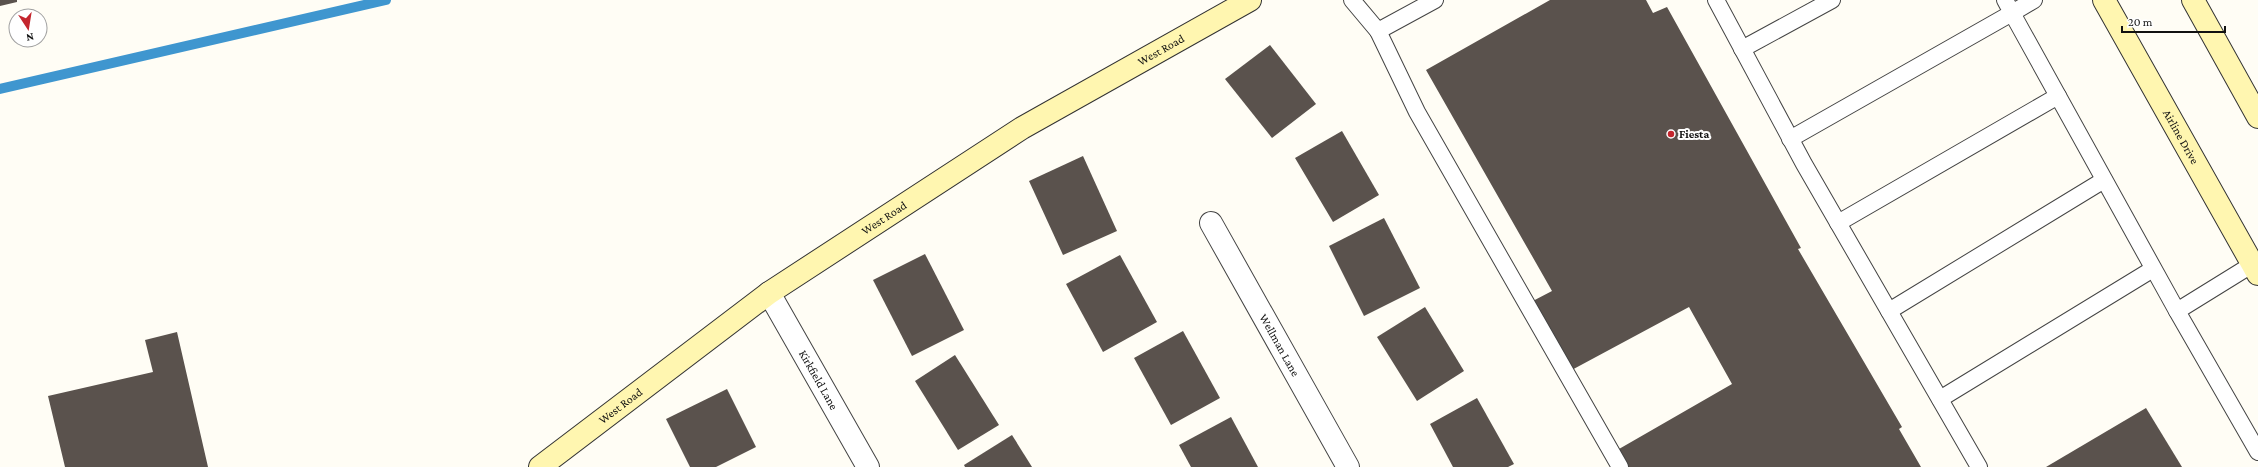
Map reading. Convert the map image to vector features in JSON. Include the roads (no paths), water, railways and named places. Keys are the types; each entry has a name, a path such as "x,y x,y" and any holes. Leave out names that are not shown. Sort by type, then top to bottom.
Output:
{"street":[{"name":"West Road","path":"540,467 769,293 1022,128 1250,0"},
{"name":"Airline Drive","path":"2104,0 2256,266"},
{"path":"2193,0 2258,117"},
{"name":"Wellman Lane","path":"1211,223 1348,467"},
{"name":"Kirkfield Lane","path":"769,293 868,467"}],"lane":[{"path":"1352,0 1378,31 1417,112 1620,467"},
{"path":"1378,31 1435,0"},
{"path":"1716,0 1790,139 1979,467"},
{"path":"1742,49 1832,0"},
{"path":"1790,139 2009,6 2034,0"},
{"path":"2009,6 2153,269 2258,452"},
{"path":"1838,223 2058,96"},
{"path":"1889,311 2104,180"},
{"path":"2177,311 2256,266"},
{"path":"1940,399 2153,269"}],"waterway":[{"path":"0,89 386,0"}],"place":[{"name":"Fiesta","path":"1671,134"}]}
